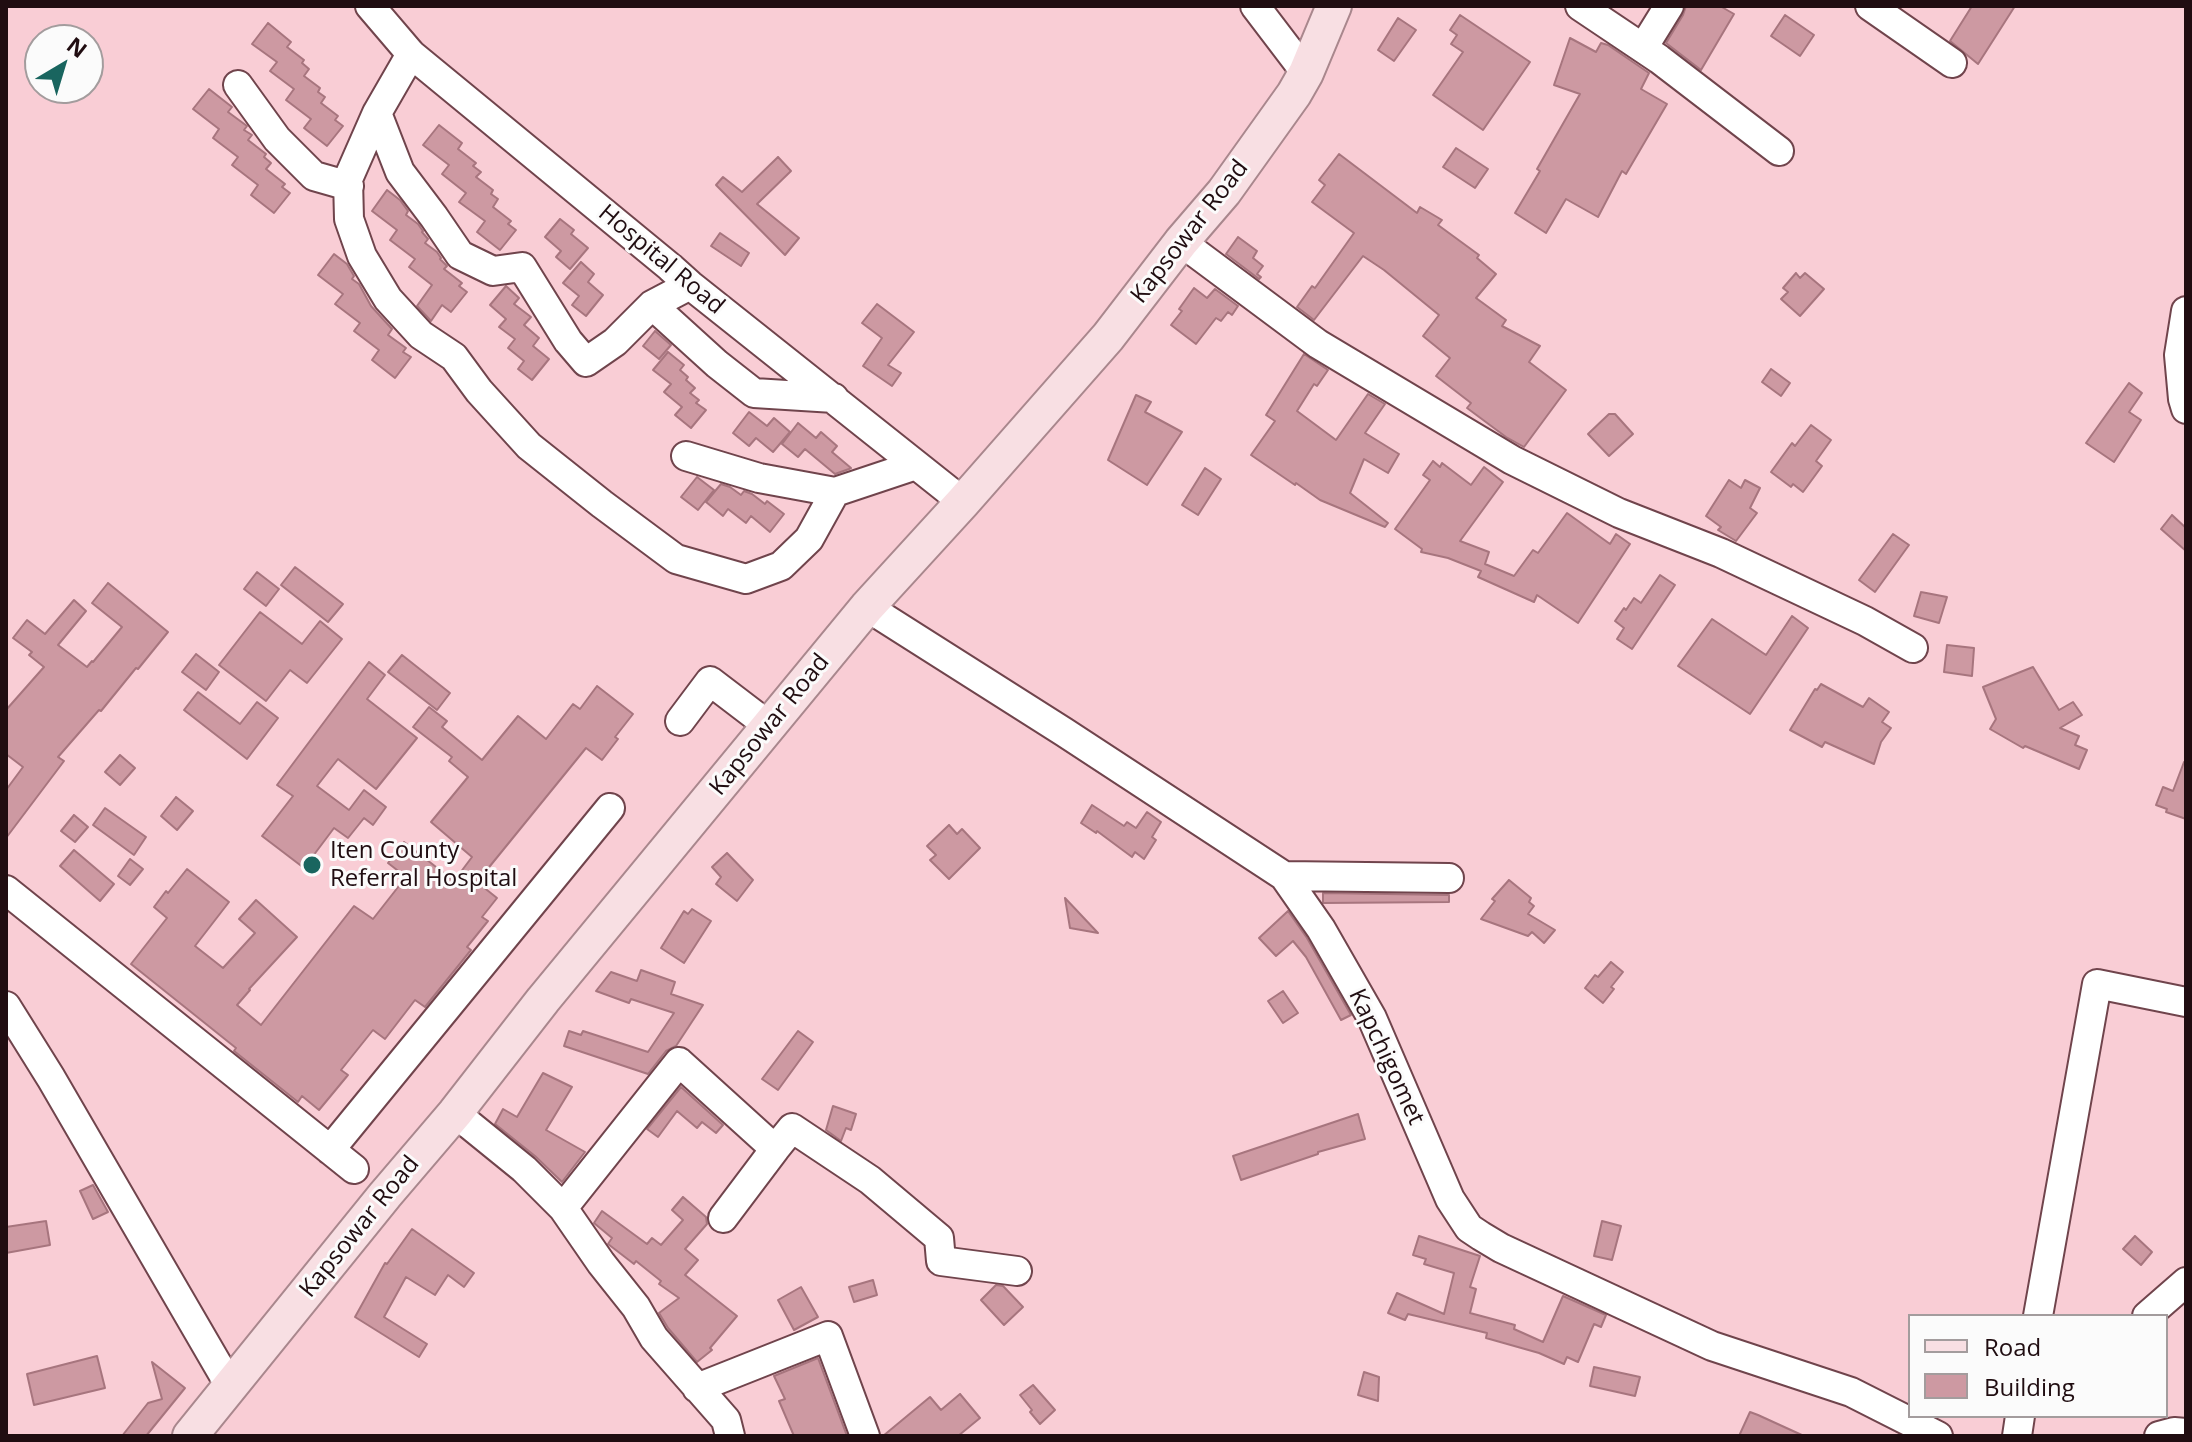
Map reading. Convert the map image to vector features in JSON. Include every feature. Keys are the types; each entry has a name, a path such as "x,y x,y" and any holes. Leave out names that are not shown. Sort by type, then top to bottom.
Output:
{"main road":[{"name":"Kapsowar Road","path":"190,1436 867,607 1108,337 1224,192 1294,94 1334,6"}],"street":[{"name":"Hospital Road","path":"370,6 411,54 690,285 963,502"},
{"path":"1255,6 1306,73"},
{"path":"1580,6 1643,48 1779,151"},
{"path":"1643,48 1669,6"},
{"path":"1870,6 1952,63"},
{"path":"411,54 377,113 348,179 349,219 362,256 388,299 421,335 454,357 479,391 529,446 676,559 746,579 781,566 809,539 835,492"},
{"path":"238,85 277,139 314,176 349,186"},
{"path":"377,113 400,172 460,255 493,271 522,267 568,341 586,362 615,342 652,305 690,285"},
{"path":"1181,242 1318,344 1512,460 1619,513 1721,553 1837,607 1913,648"},
{"path":"652,305 754,393 834,398"},
{"path":"2186,311 2179,355 2186,409"},
{"path":"686,456 759,478 835,492 916,465"},
{"name":"Kapchigomet","path":"867,607 1284,876 1321,929 1372,1018 1450,1199 1469,1228 1501,1248 1712,1346 1851,1392 1938,1436"},
{"path":"680,721 710,681 769,726"},
{"path":"330,1150 610,808"},
{"path":"1284,876 1449,878"},
{"path":"6,890 354,1169"},
{"path":"2038,1314 2097,984 2186,1002"},
{"path":"6,1006 230,1386"},
{"path":"563,1208 679,1062 775,1149"},
{"path":"455,1113 524,1169 563,1208 636,1307 654,1338 726,1420 730,1436"},
{"path":"723,1218 792,1128 870,1180 939,1238 941,1261 1017,1271"},
{"path":"2149,1314 2186,1282"},
{"path":"697,1388 828,1336 865,1436"},
{"path":"2159,1436 2186,1433"}],"building":[{"path":"1686,6 1720,6 1734,14 1701,70 1666,43"},
{"path":"1972,6 2015,6 1978,64 1950,41"},
{"path":"1460,15 1530,62 1483,130 1433,95 1463,52 1451,44 1457,35 1450,30"},
{"path":"1785,15 1814,35 1800,56 1771,36"},
{"path":"1398,18 1416,30 1394,61 1378,50"},
{"path":"268,23 291,42 287,47 304,60 302,63 309,69 304,76 320,88 318,92 325,97 321,103 338,116 335,120 343,126 327,146 304,128 311,119 286,100 294,89 270,71 277,62 252,44"},
{"path":"1570,38 1596,52 1601,43 1608,45 1649,73 1641,89 1667,104 1626,174 1622,171 1598,217 1566,199 1546,233 1515,213 1580,94 1554,85"},
{"path":"209,89 232,107 228,112 247,126 244,130 252,135 248,140 266,154 264,157 271,163 266,169 285,184 282,187 290,193 274,213 251,195 258,185 232,165 238,157 213,138 219,129 193,109"},
{"path":"439,125 462,143 458,149 476,163 473,166 481,172 476,177 493,190 491,194 498,199 493,207 511,221 508,224 516,230 500,250 477,232 485,221 459,202 466,193 442,174 449,165 423,145"},
{"path":"1456,148 1488,169 1475,188 1443,167"},
{"path":"1339,154 1417,213 1420,207 1442,220 1438,225 1479,255 1477,258 1496,274 1476,298 1506,320 1502,326 1540,346 1529,362 1566,390 1524,447 1467,408 1471,403 1436,376 1450,358 1423,336 1439,315 1363,256 1314,320 1297,307 1312,286 1315,288 1354,233 1312,202 1325,185 1319,180"},
{"path":"778,157 791,171 757,204 799,238 785,255 716,185 723,177 742,192"},
{"path":"387,190 400,200 408,211 406,215 418,224 428,239 425,243 437,252 447,266 444,269 462,283 459,286 467,292 451,312 442,305 431,321 417,306 432,285 409,267 415,259 390,240 397,230 372,211"},
{"path":"560,219 574,230 571,234 588,248 570,269 556,257 561,251 545,237"},
{"path":"720,233 749,253 741,266 711,246"},
{"path":"1238,237 1257,251 1253,258 1263,266 1257,274 1261,277 1259,279 1226,254"},
{"path":"334,254 347,264 354,276 352,279 392,329 388,335 406,348 403,352 411,357 395,378 372,360 379,350 354,331 360,323 335,304 343,294 318,275"},
{"path":"581,262 594,274 588,282 603,295 586,316 572,305 579,296 563,283"},
{"path":"1796,273 1800,278 1805,273 1824,289 1800,316 1781,299 1788,292 1783,288"},
{"path":"506,286 519,298 514,304 531,317 524,325 539,338 533,346 549,359 532,380 518,369 524,361 508,348 515,339 499,327 506,319 490,305"},
{"path":"1194,288 1207,298 1215,289 1238,306 1232,315 1228,312 1221,321 1216,318 1196,344 1171,325"},
{"path":"877,304 914,332 888,365 901,373 892,386 863,366 882,338 862,323"},
{"path":"655,331 671,345 659,359 643,346"},
{"path":"668,352 684,365 680,370 695,388 690,393 699,400 696,403 706,410 691,428 675,415 682,407 664,392 671,384 653,370"},
{"path":"1304,354 1328,370 1317,386 1314,384 1297,411 1336,440 1368,394 1385,404 1365,433 1399,454 1388,473 1364,459 1350,493 1388,523 1385,527 1320,500 1251,455 1275,421 1266,415"},
{"path":"1771,369 1790,383 1781,396 1762,382"},
{"path":"2129,383 2142,393 2129,412 2141,420 2114,462 2086,443"},
{"path":"1136,395 1151,402 1145,412 1182,432 1147,485 1108,460"},
{"path":"749,412 767,426 774,418 790,432 773,452 756,438 749,446 733,433"},
{"path":"1609,414 1615,414 1633,434 1609,456 1588,434"},
{"path":"798,423 816,438 821,432 837,446 832,452 851,468 835,474 805,449 798,457 782,444"},
{"path":"1811,425 1831,440 1816,461 1822,466 1803,492 1771,472 1792,443 1795,446"},
{"path":"1433,461 1440,467 1442,463 1471,485 1484,467 1503,482 1460,541 1489,552 1485,564 1514,576 1533,550 1538,553 1567,513 1610,544 1616,534 1630,544 1578,623 1537,595 1534,602 1478,577 1481,571 1448,558 1421,552 1422,549 1395,529 1430,480 1423,475"},
{"path":"1205,468 1221,479 1198,515 1182,505"},
{"path":"697,477 714,490 698,510 681,497"},
{"path":"1729,480 1741,488 1745,480 1760,488 1750,508 1757,513 1736,541 1718,530 1721,527 1706,516"},
{"path":"721,484 741,495 744,491 752,494 765,504 767,501 784,514 770,532 751,516 746,523 728,509 723,516 706,502"},
{"path":"2172,515 2186,528 2186,551 2161,529"},
{"path":"1893,534 1909,545 1875,592 1859,580"},
{"path":"295,567 343,604 328,622 281,585"},
{"path":"257,572 279,589 266,606 244,589"},
{"path":"1660,575 1675,585 1632,649 1617,639 1624,628 1615,621 1634,598 1641,603"},
{"path":"108,583 168,632 58,757 64,761 6,838 6,790 23,767 6,754 6,710 44,667 29,655 32,652 13,638 27,620 45,634 74,600 86,611 58,645 87,667 122,627 92,603"},
{"path":"1921,592 1947,597 1939,623 1914,616"},
{"path":"260,612 302,644 320,621 342,639 307,683 290,670 266,701 219,665"},
{"path":"1792,616 1808,628 1750,714 1678,666 1712,619 1766,655"},
{"path":"1947,645 1974,648 1972,676 1944,672"},
{"path":"196,654 219,672 206,690 182,672"},
{"path":"402,655 450,693 437,710 388,672"},
{"path":"369,662 385,675 367,699 417,738 376,789 338,759 317,786 349,810 364,790 386,807 373,825 364,818 348,838 334,828 304,868 262,836 293,796 277,785"},
{"path":"2033,667 2059,710 2073,702 2082,715 2060,728 2079,736 2075,745 2087,750 2079,769 2025,746 2023,748 1990,729 1996,719 1983,687"},
{"path":"1821,684 1863,707 1869,698 1889,712 1882,722 1891,728 1881,742 1874,764 1825,742 1822,747 1790,730"},
{"path":"597,686 633,714 615,737 618,739 602,760 586,748 477,882 497,898 482,917 488,921 467,947 471,950 425,1007 415,1000 385,1039 373,1030 341,1070 348,1075 319,1110 302,1096 298,1102 131,964 167,918 154,907 187,869 229,902 195,946 223,968 255,933 239,919 256,900 297,937 237,1005 261,1025 354,906 373,919 406,877 388,863 404,842 454,881 472,857 431,822 468,777 449,761 452,757 413,727 429,707 447,721 442,727 482,760 518,716 546,739 573,704 580,709"},
{"path":"198,692 240,724 257,702 278,718 247,759 184,710"},
{"path":"120,755 135,768 120,785 105,772"},
{"path":"2184,762 2186,819 2156,805 2163,787 2173,791"},
{"path":"176,797 193,811 177,830 161,816"},
{"path":"1092,805 1124,826 1127,822 1136,828 1147,812 1161,822 1152,837 1156,840 1144,859 1135,852 1132,857 1081,823"},
{"path":"105,808 146,837 134,855 93,825"},
{"path":"74,815 88,827 75,842 61,831"},
{"path":"949,825 957,834 962,829 980,848 949,879 930,860 936,855 927,846"},
{"path":"74,850 114,884 100,901 60,866"},
{"path":"727,853 753,880 737,901 716,884 721,877 712,867"},
{"path":"130,859 143,869 130,885 118,876"},
{"path":"1509,880 1531,898 1529,902 1534,906 1528,914 1555,930 1544,943 1532,932 1528,936 1481,919 1495,901 1492,899"},
{"path":"1323,893 1449,895 1449,902 1323,903"},
{"path":"1065,898 1098,933 1070,928"},
{"path":"692,909 711,921 684,963 661,948 684,911 688,914"},
{"path":"1288,911 1351,1015 1341,1020 1306,957 1293,941 1276,956 1259,938"},
{"path":"1611,962 1623,972 1603,1003 1585,988"},
{"path":"641,970 675,982 671,994 703,1005 676,1046 666,1051 648,1074 564,1046 569,1031 581,1035 583,1031 648,1052 674,1013 631,999 629,1003 596,991 611,972 637,981"},
{"path":"1283,991 1298,1013 1283,1023 1268,1001"},
{"path":"798,1031 813,1042 778,1090 762,1079"},
{"path":"543,1073 572,1087 546,1130 585,1152 562,1182 495,1124 503,1109 517,1117"},
{"path":"681,1087 723,1125 716,1133 702,1122 697,1128 677,1111 658,1137 647,1129"},
{"path":"833,1106 856,1114 851,1130 846,1128 841,1141 826,1130"},
{"path":"1358,1114 1365,1139 1318,1152 1241,1180 1233,1156"},
{"path":"93,1185 108,1212 93,1219 80,1191"},
{"path":"683,1197 706,1217 707,1224 685,1249 698,1260 685,1275 737,1316 710,1348 712,1350 697,1362 659,1313 679,1298 659,1284 661,1281 636,1261 634,1264 608,1244 612,1238 594,1223 602,1211 647,1244 652,1238 661,1245 683,1220 672,1210"},
{"path":"46,1221 50,1245 6,1253 6,1227"},
{"path":"1602,1221 1621,1226 1612,1260 1594,1256"},
{"path":"412,1229 474,1273 464,1287 448,1275 435,1295 406,1277 384,1317 427,1344 419,1357 355,1317 385,1263"},
{"path":"1419,1236 1480,1256 1470,1287 1476,1289 1470,1313 1515,1325 1514,1329 1543,1342 1563,1296 1606,1315 1601,1327 1594,1324 1578,1362 1567,1357 1564,1364 1539,1353 1486,1338 1487,1333 1408,1314 1405,1320 1388,1313 1397,1293 1444,1314 1454,1273 1424,1264 1426,1259 1413,1255"},
{"path":"2135,1236 2152,1252 2141,1265 2123,1249"},
{"path":"873,1280 877,1295 854,1302 849,1287"},
{"path":"996,1285 1003,1286 1023,1307 1004,1325 981,1300"},
{"path":"801,1287 818,1317 794,1330 778,1300"},
{"path":"97,1356 105,1388 34,1405 27,1374"},
{"path":"818,1358 847,1436 794,1436 779,1401 785,1399 774,1376"},
{"path":"152,1362 185,1388 146,1436 122,1436 148,1403 162,1399"},
{"path":"1594,1367 1640,1377 1635,1396 1590,1386"},
{"path":"1364,1372 1379,1377 1378,1401 1358,1395"},
{"path":"1033,1385 1055,1410 1040,1424 1020,1395"},
{"path":"960,1394 980,1418 958,1436 883,1436 930,1397 941,1410"},
{"path":"1750,1412 1758,1415 1804,1436 1739,1436"}],"place":[{"name":"Iten County Referral Hospital","path":"312,865"}]}
